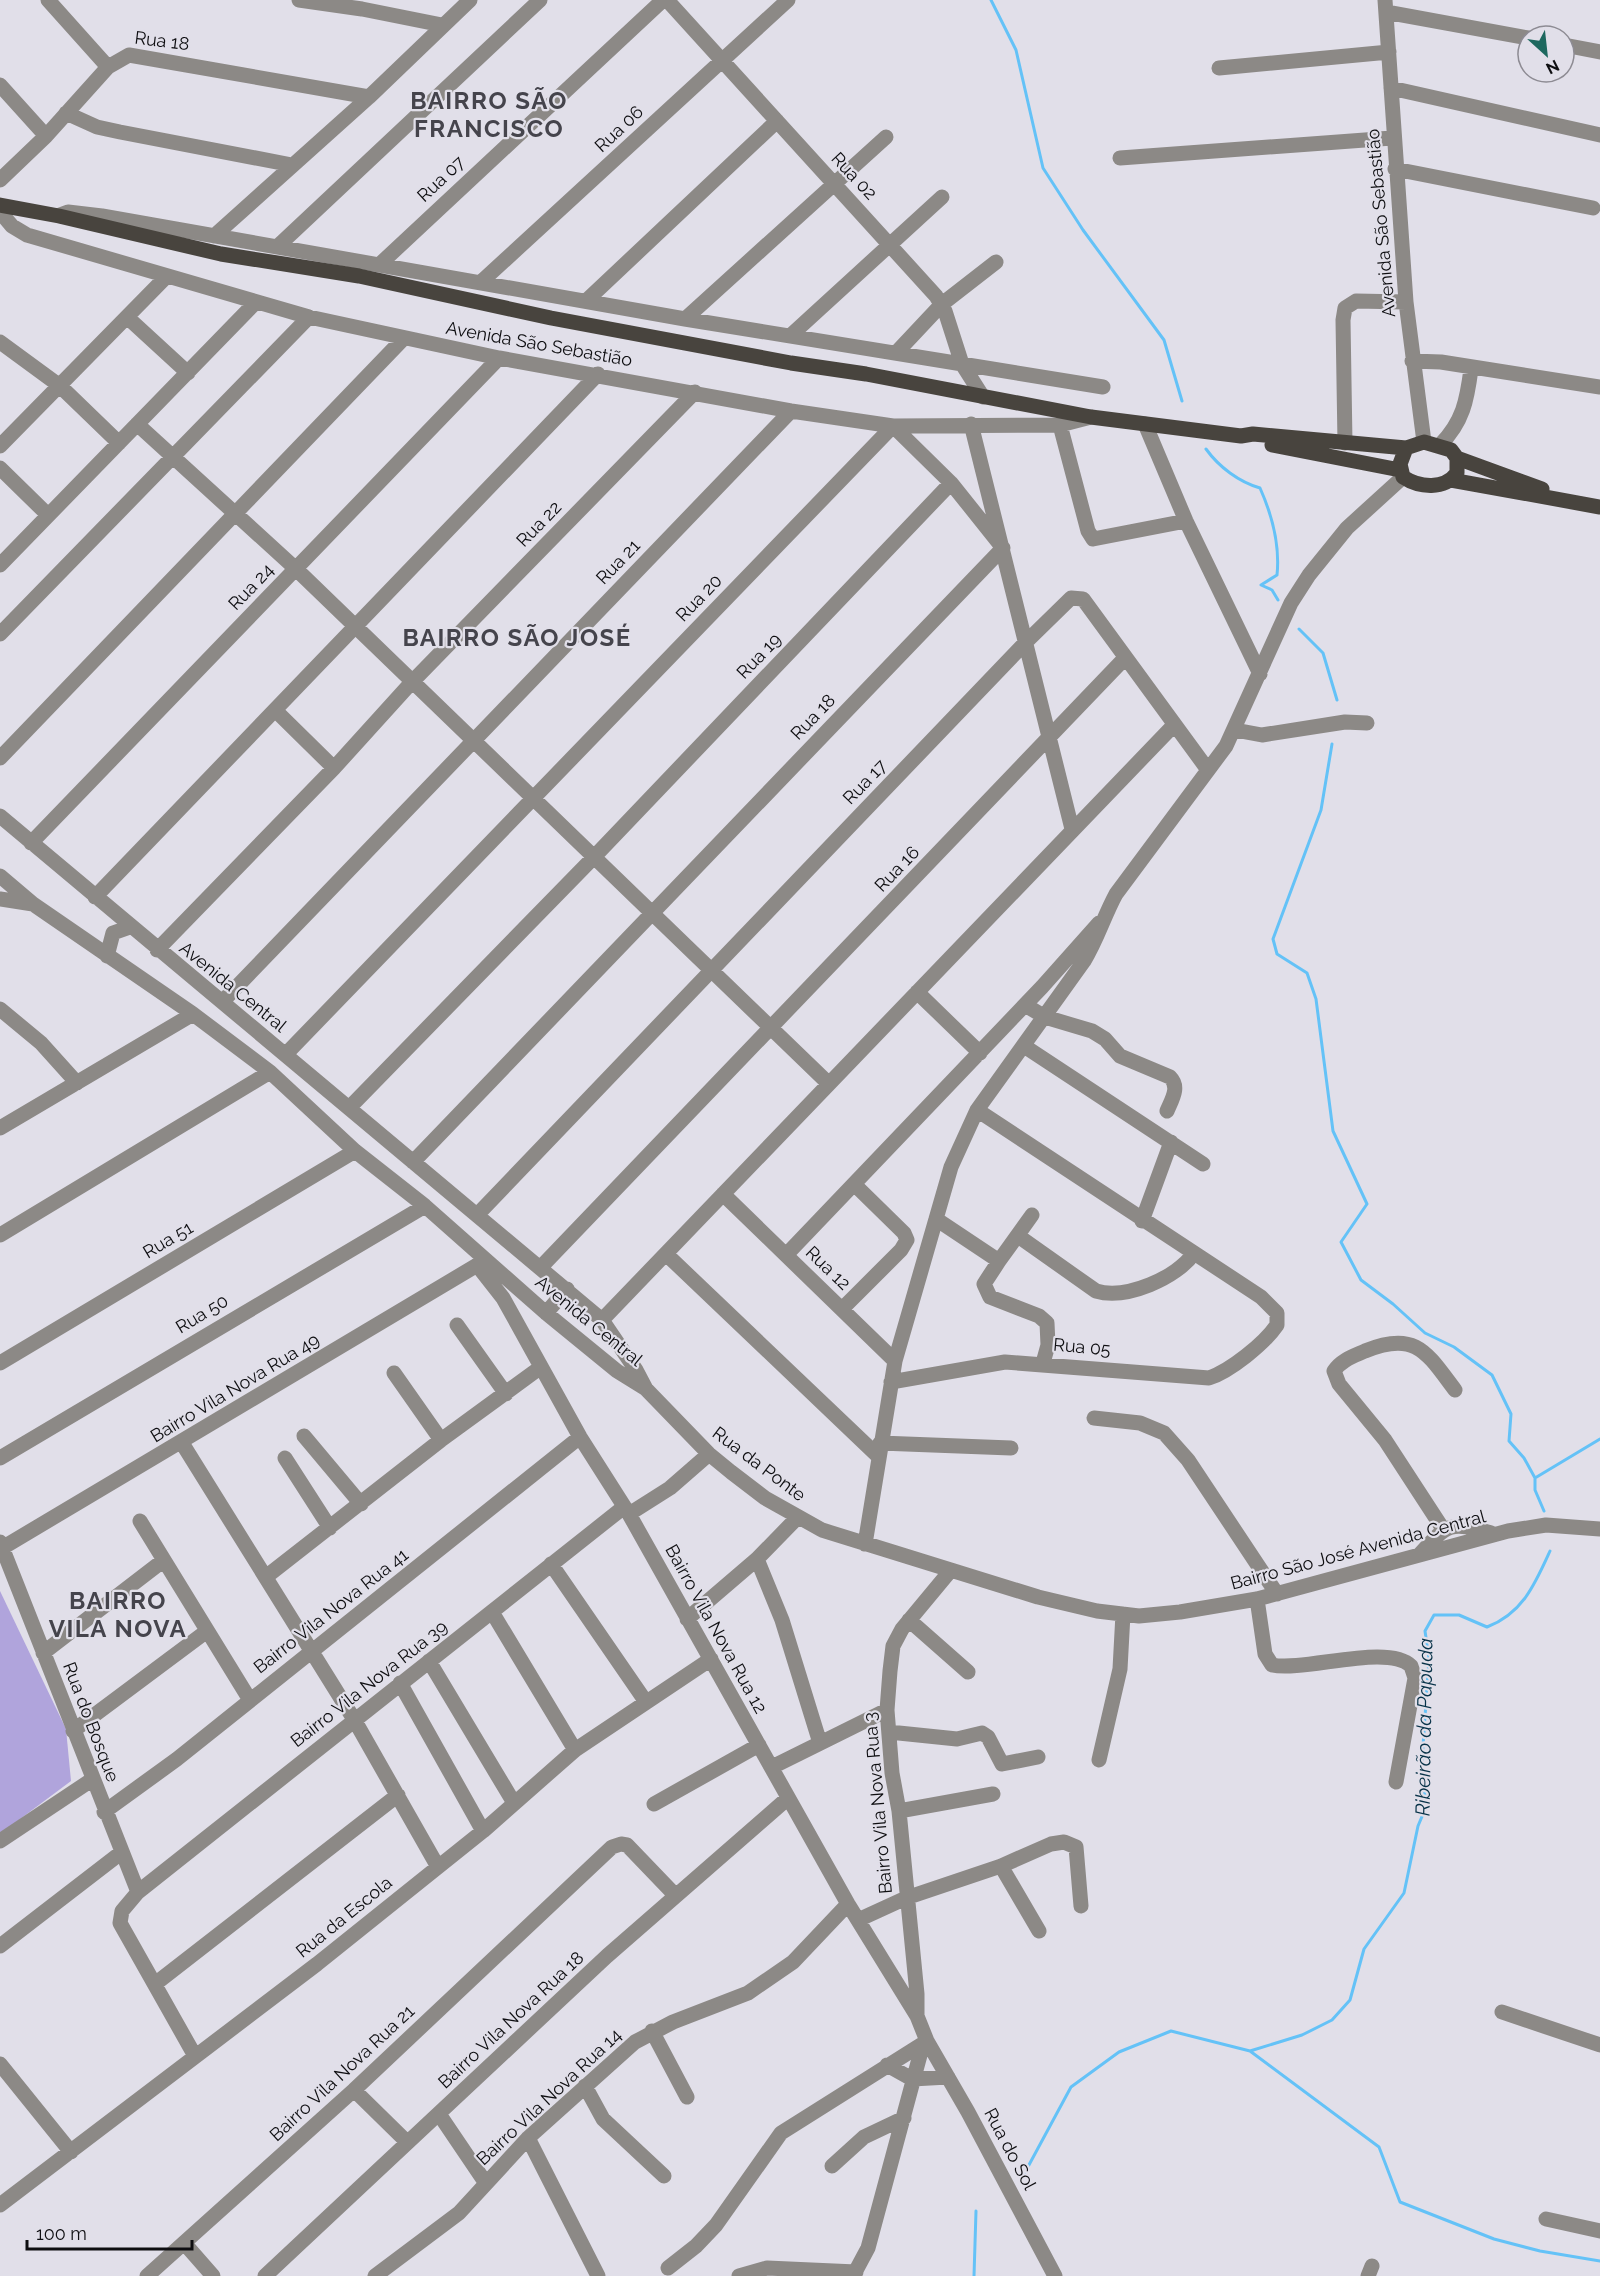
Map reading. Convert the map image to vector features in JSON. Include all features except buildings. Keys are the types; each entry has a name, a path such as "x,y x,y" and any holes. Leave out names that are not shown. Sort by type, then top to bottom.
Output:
{"main road":[{"name":"Avenida São Sebastião","path":"0,205 59,216 221,254 359,276 551,318 1091,417 1241,436 1406,448 1432,444 1451,450 1457,458 1582,503"},
{"name":"Avenida São Sebastião","path":"1241,436 1249,440 1402,473 1411,482 1430,486 1443,485 1451,480 1600,507"},
{"path":"1402,473 1406,448"},
{"path":"1451,480 1459,466 1457,458"}],"street":[{"path":"48,0 108,67"},
{"path":"300,0 362,9 442,26"},
{"path":"214,236 369,97 470,0"},
{"path":"277,247 540,0"},
{"name":"Rua 02","path":"665,0 890,244 942,304 962,364 983,397"},
{"name":"Rua 07","path":"379,265 665,0"},
{"name":"Rua 06","path":"481,282 786,2"},
{"path":"1386,6 1516,35"},
{"name":"Avenida São Sebastião","path":"1386,6 1392,138 1412,361 1432,444"},
{"path":"1576,47 1600,52"},
{"path":"1219,68 1389,52"},
{"name":"Rua 18","path":"0,180 46,136 108,67 129,55 142,55 369,97"},
{"path":"0,85 46,136"},
{"path":"1391,88 1600,135"},
{"path":"66,113 97,127 292,165"},
{"path":"586,301 777,121"},
{"path":"685,319 886,137"},
{"path":"1119,158 1392,138"},
{"path":"1395,169 1593,208"},
{"path":"790,336 942,197"},
{"name":"Avenida São Sebastião","path":"0,212 12,226 27,235 166,277 309,317 499,358 598,374 791,411 893,426 1060,425 1091,417"},
{"path":"59,216 68,212 78,213 685,319 1103,387"},
{"path":"896,353 942,304 996,262"},
{"path":"0,446 166,277"},
{"path":"1345,443 1343,320 1346,308 1356,301 1406,302"},
{"path":"0,565 256,302"},
{"path":"127,317 188,373"},
{"path":"0,634 309,317"},
{"path":"0,758 404,338"},
{"path":"0,342 60,386 119,443"},
{"name":"Rua 24","path":"31,843 499,358"},
{"path":"1412,361 1441,362 1471,369 1600,387"},
{"path":"1432,444 1455,428 1466,403 1471,369"},
{"path":"95,897 598,374"},
{"name":"Rua 22","path":"157,950 334,768 411,683 695,392"},
{"name":"Rua 21","path":"222,1001 791,411"},
{"path":"137,424 175,456 296,570 828,1083"},
{"path":"971,424 1051,737 1072,829"},
{"path":"1145,424 1186,520 1260,674"},
{"path":"1060,425 1088,531 1093,539 1186,520"},
{"path":"893,426 951,483 1003,548"},
{"name":"Rua 20","path":"286,1054 893,426"},
{"path":"0,468 48,515"},
{"path":"865,1544 895,1361 951,1167 977,1110 1045,1017 1096,940 1103,918 1116,894 1235,730 1291,603 1309,575 1347,528 1402,473"},
{"name":"Rua 19","path":"349,1108 594,857 951,483"},
{"name":"Rua 18","path":"413,1162 1003,548"},
{"name":"Rua 17","path":"478,1214 1026,642 1071,598 1083,598 1098,615 1125,658"},
{"path":"1125,658 1208,770"},
{"name":"Rua 16","path":"541,1267 1125,658"},
{"path":"276,711 334,768"},
{"path":"1235,730 1262,735 1345,722 1366,723"},
{"path":"602,1320 1174,725"},
{"name":"Avenida Central","path":"0,816 157,950 286,1054 602,1320 632,1362 646,1389"},
{"name":"Avenida Central","path":"0,876 33,904 193,1014 270,1072 355,1150 425,1206 482,1263 625,1377 646,1389"},
{"path":"0,893 19,893"},
{"path":"0,899 33,904"},
{"path":"90,944 107,932 115,914"},
{"path":"786,1255 980,1053 1103,918"},
{"path":"107,956 113,933 130,927"},
{"path":"917,992 980,1053"},
{"path":"1025,1005 1045,1017 1092,1031 1105,1039 1120,1056 1170,1077 1175,1082 1176,1089 1167,1111"},
{"path":"0,1128 193,1014"},
{"path":"4,1018 41,1043 77,1083"},
{"path":"1024,1046 1203,1164"},
{"path":"0,1235 270,1072"},
{"path":"977,1110 1142,1221 1194,1253 1181,1269 1170,1276 1130,1290 1106,1293 1096,1290 1018,1236"},
{"path":"1142,1221 1171,1142"},
{"name":"Rua 51","path":"0,1363 355,1150"},
{"path":"842,1309 901,1250 907,1240 898,1227 854,1184"},
{"name":"Rua 12","path":"723,1194 895,1361"},
{"name":"Rua 50","path":"0,1458 425,1206"},
{"path":"1032,1215 986,1279 985,1291 995,1301 1046,1321 1049,1326 1048,1345 1043,1363"},
{"path":"936,1219 999,1261"},
{"name":"Rua 05","path":"891,1382 984,1364 1043,1363 1209,1378 1223,1372 1259,1343 1277,1325 1277,1313 1261,1297 1194,1253"},
{"path":"666,1254 879,1450 1011,1448"},
{"name":"Bairro Vila Nova Rua 12","path":"482,1263 580,1437 627,1510 848,1904 916,2016"},
{"name":"Bairro Vila Nova Rua 49","path":"1,1545 182,1443 482,1263"},
{"path":"546,1313 567,1289"},
{"path":"457,1325 506,1394"},
{"path":"1443,1529 1385,1440 1339,1384 1334,1371 1342,1362 1381,1344 1401,1342 1411,1344 1426,1353 1455,1390"},
{"path":"267,1576 441,1440 541,1368"},
{"path":"394,1374 441,1440"},
{"name":"Rua da Ponte","path":"646,1389 709,1454 765,1498 797,1518 865,1544"},
{"path":"1094,1418 1140,1423 1164,1433 1188,1460 1277,1594"},
{"path":"304,1436 361,1504"},
{"name":"Bairro Vila Nova Rua 41","path":"104,1812 313,1652 580,1437"},
{"path":"182,1443 267,1576 355,1721 438,1867"},
{"name":"Bairro Vila Nova Rua 39","path":"138,1892 551,1564 627,1510 670,1488 709,1454"},
{"path":"285,1458 330,1528"},
{"path":"687,1619 757,1559 797,1518"},
{"path":"140,1521 250,1700"},
{"name":"Bairro São José Avenida Central","path":"865,1544 1047,1599 1139,1616 1180,1612 1257,1599 1494,1534 1546,1525 1600,1529"},
{"path":"1420,1554 1443,1529 1459,1526 1494,1534"},
{"name":"Rua do Bosque","path":"1,1545 104,1812 138,1892"},
{"path":"757,1559 782,1620 820,1743"},
{"path":"43,1653 164,1560"},
{"path":"551,1564 646,1702"},
{"name":"Bairro Vila Nova Rua 3","path":"916,2016 917,1994 899,1811 888,1732 887,1710 891,1654 909,1620 951,1570"},
{"path":"1257,1599 1265,1654 1272,1665 1393,1658 1408,1663 1413,1669 1415,1678 1396,1782"},
{"path":"492,1612 575,1750"},
{"path":"1099,1760 1120,1669 1123,1614"},
{"path":"909,1620 968,1672"},
{"path":"74,1731 207,1631"},
{"name":"Rua da Escola","path":"1,2204 255,2013 483,1831 575,1750 711,1659"},
{"path":"429,1661 514,1803"},
{"path":"400,1683 483,1831"},
{"path":"772,1767 887,1710"},
{"path":"888,1732 957,1739 978,1734 988,1737 1002,1764 1038,1757"},
{"path":"654,1804 759,1744"},
{"path":"0,1841 93,1779"},
{"path":"899,1811 993,1794"},
{"path":"155,1984 398,1795"},
{"name":"Bairro Vila Nova Rua 18","path":"265,2276 675,1895 789,1798"},
{"path":"858,1920 906,1898 1001,1866 1051,1844 1070,1843 1076,1850 1081,1906"},
{"name":"Bairro Vila Nova Rua 21","path":"147,2276 354,2090 605,1853 621,1844 632,1849 675,1895"},
{"path":"0,1946 122,1852"},
{"path":"1001,1866 1039,1931"},
{"path":"138,1892 122,1911 120,1923 195,2056"},
{"name":"Bairro Vila Nova Rua 14","path":"375,2276 459,2213 485,2182 528,2138 635,2042 652,2031 748,1993 792,1962 848,1904"},
{"path":"1502,2012 1600,2045"},
{"path":"739,2276 767,2268 854,2274 868,2248 904,2118 912,2079 925,2043 916,2016"},
{"path":"652,2031 687,2097"},
{"path":"668,2268 696,2246 716,2225 781,2133 925,2043"},
{"name":"Rua do Sol","path":"925,2043 948,2077 1055,2276"},
{"path":"0,2064 71,2152"},
{"path":"887,2066 912,2079 948,2077"},
{"path":"585,2086 603,2119 664,2176"},
{"path":"354,2090 407,2142"},
{"path":"440,2114 485,2182"},
{"path":"832,2166 864,2138 904,2118"},
{"path":"528,2138 598,2276"},
{"path":"1546,2219 1600,2231"},
{"path":"184,2244 213,2276"}],"shaded area":[{"path":"0,1591 66,1729 71,1781 0,1834"}],"waterway":[{"path":"991,0 1016,50 1043,168 1083,230 1164,340 1182,401"},
{"path":"1206,449 1230,473 1260,488 1274,531 1278,564 1277,575 1261,585 1272,590 1278,600"},
{"path":"1299,629 1323,653 1337,700"},
{"path":"1332,744 1321,810 1273,939 1277,954 1307,973 1316,999 1333,1131 1367,1204 1341,1242 1361,1280 1393,1304 1425,1333 1454,1347 1492,1375 1511,1414 1509,1441 1524,1458 1535,1478 1535,1490 1544,1511"},
{"name":"Ribeirão da Papuda","path":"1535,1478 1600,1439"},
{"name":"Ribeirão da Papuda","path":"1023,2176 1071,2087 1119,2052 1171,2031 1250,2051 1302,2035 1332,2020 1350,2000 1364,1949 1404,1893 1418,1826 1426,1807 1422,1761 1429,1658 1425,1631 1434,1615 1459,1615 1487,1627 1510,1614 1519,1606 1533,1586 1550,1551"},
{"path":"1250,2051 1379,2147 1400,2202 1494,2239 1540,2251 1600,2261"},
{"name":"Ribeirão da Papuda","path":"974,2276 976,2211"}],"district":[{"name":"BAIRRO SÃO FRANCISCO","path":"489,115"},
{"name":"BAIRRO SÃO JOSÉ","path":"517,638"},
{"name":"BAIRRO VILA NOVA","path":"118,1615"}]}
